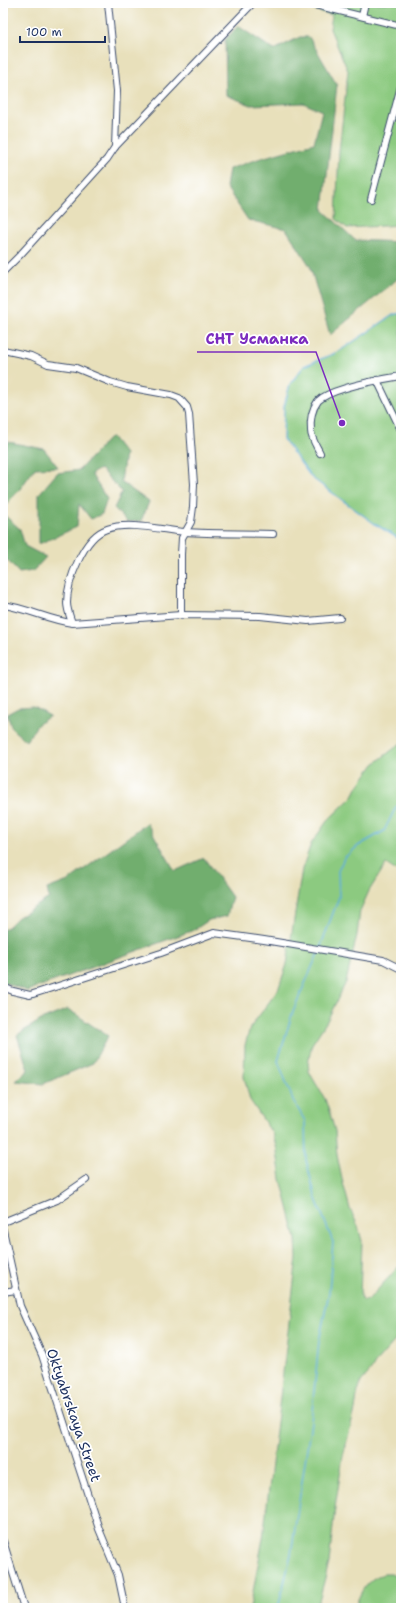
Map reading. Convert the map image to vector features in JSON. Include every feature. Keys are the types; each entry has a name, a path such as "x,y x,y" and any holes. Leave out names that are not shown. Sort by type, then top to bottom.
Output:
{"street":[{"path":"108,3 117,91 115,147"},
{"path":"3,272 20,255 115,147 253,3"},
{"path":"307,3 401,26"},
{"path":"362,16 365,3"},
{"path":"371,199 401,86"},
{"path":"3,350 31,356 48,364 76,368 110,382 127,387 171,395 178,398 187,407 189,414 194,484 191,522 182,538 181,615"},
{"path":"320,453 311,432 312,414 319,401 328,395 377,380 401,376"},
{"path":"377,380 401,430"},
{"path":"72,623 67,605 68,587 76,563 94,537 105,529 121,525 186,532 273,534"},
{"path":"3,605 17,607 62,622 72,623 181,615 260,616 308,621 340,618"},
{"path":"3,987 30,995 161,953 214,933 383,960 401,969"},
{"path":"3,1222 56,1200 86,1180"},
{"name":"Oktyabrskaya Street","path":"3,1230 20,1306 42,1355 99,1529 118,1575 125,1608"},
{"path":"3,1292 16,1290"},
{"path":"3,1541 24,1608"}],"green space":[{"path":"289,3 401,3 401,225 347,228 336,219 339,151 348,71 330,29 332,15"},
{"path":"238,26 274,50 300,37 309,37 337,85 323,210 355,240 401,242 401,276 330,335 310,266 286,229 248,220 226,187 229,169 314,143 322,111 303,103 251,105 226,95 225,40"},
{"path":"401,313 401,540 375,524 312,478 283,439 284,407 290,384 304,366 338,352 393,315"},
{"path":"111,436 125,454 121,482 149,502 141,521 127,522 114,508 122,492 100,469 91,474 107,499 102,514 91,519 79,504 77,527 39,544 39,494 57,473 79,470"},
{"path":"3,439 4,441 44,449 58,467 35,468 20,489 3,508"},
{"path":"3,514 20,529 25,546 46,557 33,571 19,573 7,560 3,561 3,550 7,548 3,546"},
{"path":"34,707 50,716 38,724 26,741 12,729 7,714 18,708"},
{"path":"401,743 401,874 386,864 369,891 360,911 357,935 346,982 327,1021 312,1044 308,1063 309,1071 325,1099 330,1114 335,1131 337,1155 342,1179 350,1209 358,1226 362,1241 360,1297 364,1301 368,1300 401,1264 401,1334 375,1363 361,1382 357,1395 355,1410 343,1456 329,1563 317,1608 250,1608 263,1538 297,1257 296,1239 281,1179 276,1145 272,1133 250,1100 244,1077 245,1045 250,1028 278,990 287,964 302,869 311,844 327,821 353,796 358,786 374,764"},
{"path":"147,823 175,871 204,858 232,897 227,916 209,920 194,930 27,991 3,982 3,929 8,927 17,918 49,898 47,889 68,881"},
{"path":"68,1009 108,1036 93,1063 43,1084 16,1081 28,1070 17,1035 41,1020"},
{"path":"384,1574 391,1574 401,1579 401,1608 355,1608 359,1596 365,1586 373,1579"}],"waterway":[{"path":"401,313 393,315 338,352 304,366 290,384 284,407 283,439 312,478 375,524 401,540"},
{"path":"320,948 339,897 338,871 344,858 358,846 384,831 396,807 401,804"},
{"path":"278,1608 291,1554 311,1422 319,1341 329,1293 333,1242 316,1199 306,1160 305,1121 293,1100 278,1061 293,1011 319,951"}],"place":[{"name":"СНТ Усманка","path":"342,423"}]}
